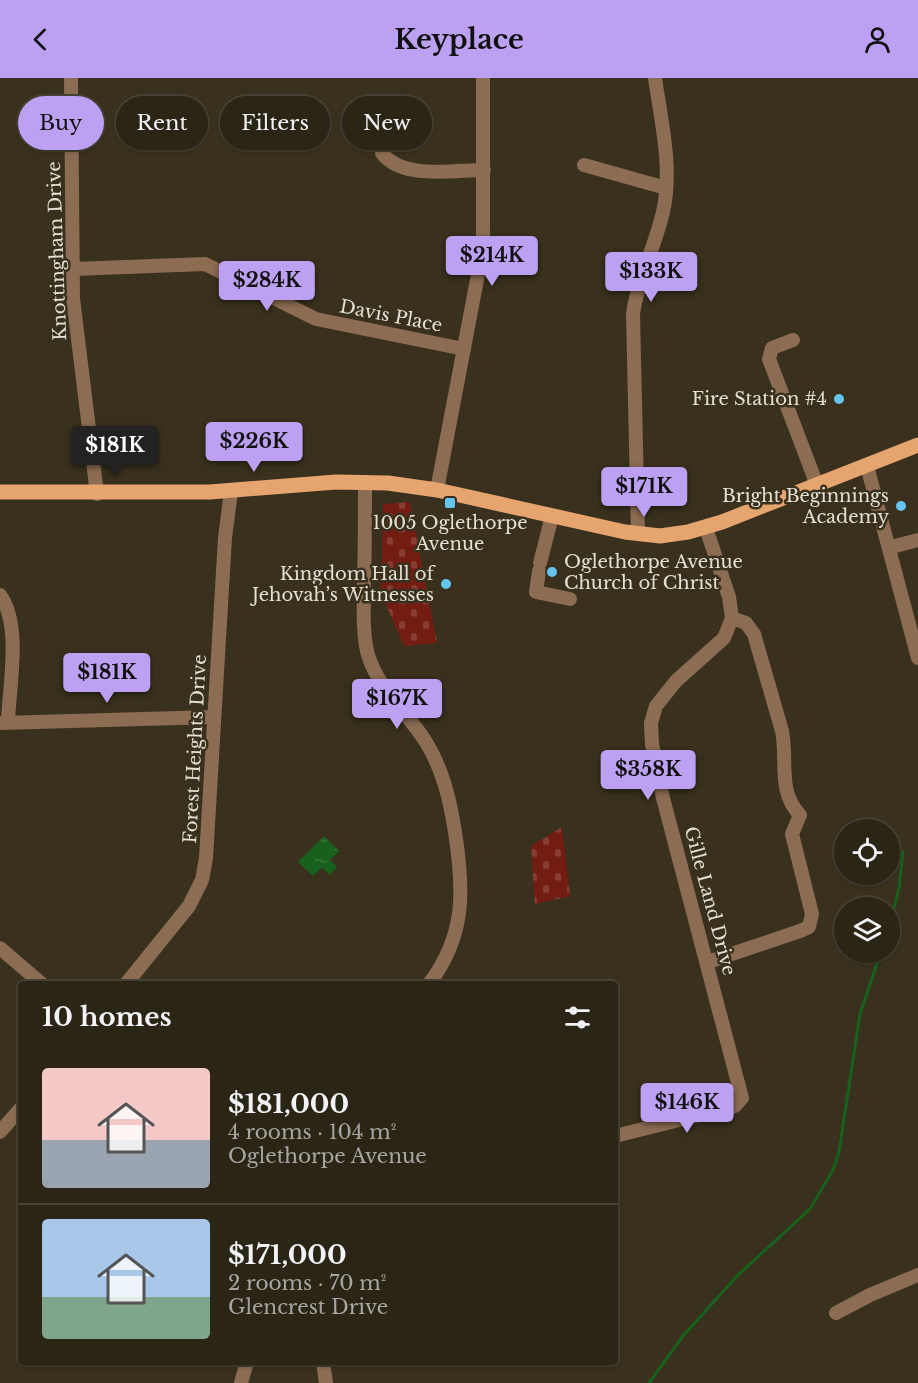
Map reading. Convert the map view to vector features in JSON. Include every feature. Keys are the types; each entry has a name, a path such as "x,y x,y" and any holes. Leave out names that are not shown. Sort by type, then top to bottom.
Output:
{"main road":[{"path":"0,492 96,494 231,491 365,482 437,490 638,534 674,535 706,528 918,446"}],"street":[{"name":"Knottingham Drive","path":"71,78 75,322 96,494"},
{"path":"437,490 483,248 483,78"},
{"path":"638,534 633,314 638,287 663,211 666,188 666,160 655,78"},
{"path":"382,153 393,164 412,169 484,170"},
{"path":"584,165 666,188"},
{"name":"Davis Place","path":"73,269 205,264 214,266 316,319 464,348"},
{"path":"793,340 772,348 769,359 817,485"},
{"path":"867,466 891,548 918,658"},
{"path":"365,482 363,621 368,653 381,684 424,739 441,772 452,810 460,867 462,903 458,923 448,951 431,981"},
{"name":"Forest Heights Drive","path":"128,981 189,906 202,880 209,833 226,521 231,491"},
{"path":"552,516 536,592 570,599"},
{"path":"706,528 729,597 732,618 749,626 756,638 782,731 785,753 783,771 788,798 800,815 792,831 812,914 809,927 708,962"},
{"path":"891,548 918,540"},
{"path":"0,595 11,620 6,638 4,722 214,717"},
{"name":"Gille Land Drive","path":"618,1135 735,1106 741,1101 742,1094 663,798 654,756 651,723 663,697 724,638 732,618"},
{"path":"0,948 38,981"},
{"path":"0,1132 18,1111"},
{"path":"836,1313 918,1275"},
{"path":"241,1383 246,1365"},
{"path":"323,1365 326,1383"}],"green space":[{"path":"410,502 437,643 404,646 381,593 383,504"},
{"path":"562,827 570,896 535,904 531,846"}],"water":[{"path":"324,836 339,851 330,860 337,867 330,875 322,867 313,876 298,862"}],"waterway":[{"path":"897,897 903,852"},
{"path":"649,1383 683,1336 738,1275 810,1209 833,1170 839,1152 860,1014 877,963"}],"place":[{"name":"Fire Station #4","path":"839,399"},
{"name":"1005 Oglethorpe Avenue","path":"450,503"},
{"name":"Bright Beginnings Academy","path":"901,506"},
{"name":"Oglethorpe Avenue Church of Christ","path":"552,572"},
{"name":"Kingdom Hall of Jehovah’s Witnesses","path":"446,584"}]}
